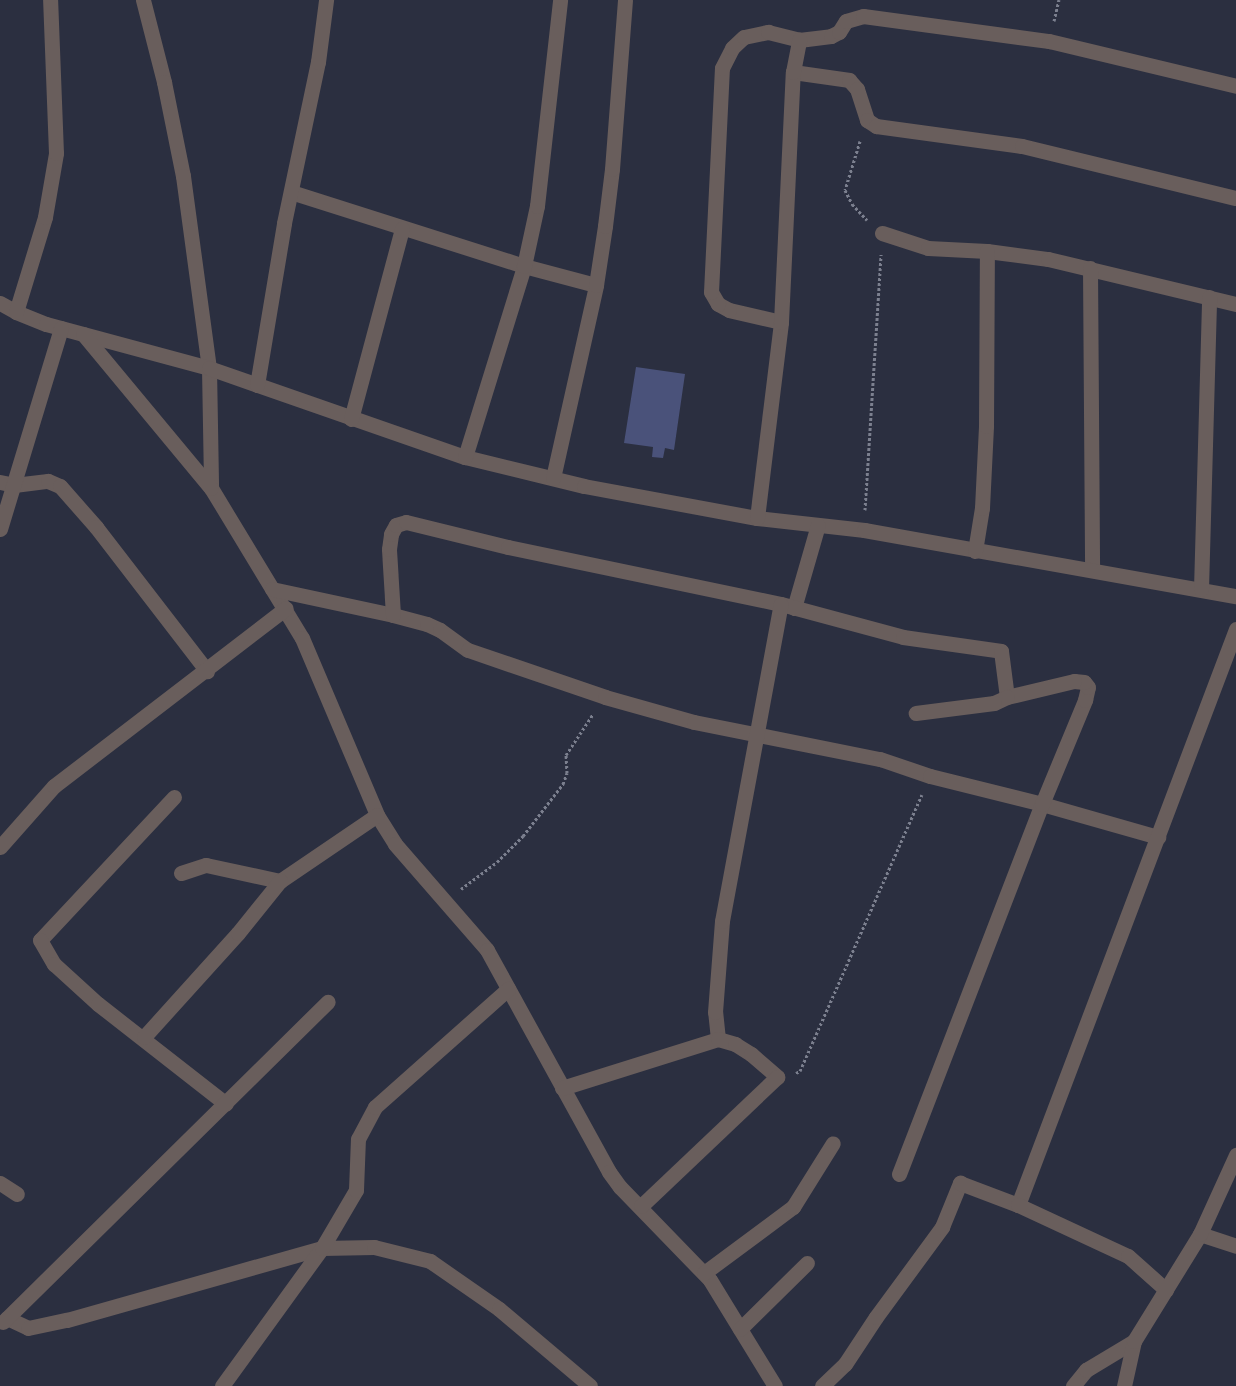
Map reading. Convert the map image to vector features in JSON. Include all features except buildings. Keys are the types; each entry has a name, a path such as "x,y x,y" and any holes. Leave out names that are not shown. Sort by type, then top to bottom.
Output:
{"street":[{"path":"16,312 44,217 56,153 50,0"},
{"path":"143,0 164,82 183,176 209,368 211,488"},
{"path":"257,385 284,223 318,62 326,0"},
{"path":"465,457 524,266 537,206 560,0"},
{"path":"553,478 596,285 612,169 625,0"},
{"path":"781,322 729,310 718,304 711,292 722,68 732,48 744,37 768,32 799,40 831,36 839,32 846,21 863,16 1049,41 1236,86"},
{"path":"757,518 781,322 793,72 799,40"},
{"path":"793,72 849,80 857,89 866,120 876,126 1022,146 1236,198"},
{"path":"291,192 402,229 524,266 596,285"},
{"path":"351,419 402,229"},
{"path":"882,233 928,248 987,251 1048,259 1236,304"},
{"path":"975,551 982,508 986,426 987,251"},
{"path":"1090,268 1092,570"},
{"path":"1201,589 1208,297"},
{"path":"0,303 16,312 61,328 209,368 351,419 465,457 584,486 757,518 864,530 1236,596"},
{"path":"0,528 7,484 61,328"},
{"path":"83,334 211,488 272,589 286,608 318,674 377,815 396,844 487,950 608,1172 620,1187 641,1206 710,1280 775,1386"},
{"path":"7,484 48,481 60,486 96,527 207,671"},
{"path":"394,614 389,549 391,534 396,525 406,522 508,547 788,606 904,638 1001,650 1007,697"},
{"path":"718,1039 715,1012 722,921 756,735 788,606 818,526"},
{"path":"272,589 394,614 440,630 468,650 605,696 694,722 871,757 930,776 1042,804 1158,837"},
{"path":"0,847 54,786 207,671 286,608"},
{"path":"1018,1205 1236,629"},
{"path":"899,1174 1042,804 1085,700 1088,687 1084,682 1074,682 1007,697 994,703 916,713"},
{"path":"174,797 40,940 54,964 98,1004 144,1038 226,1104"},
{"path":"144,1038 238,933 280,881 377,815"},
{"path":"181,873 206,865 280,881"},
{"path":"222,1386 322,1248 356,1190 358,1139 374,1107 508,989"},
{"path":"4,1322 328,1002"},
{"path":"562,1088 718,1039 735,1044 751,1054 777,1077 641,1206"},
{"path":"704,1273 793,1207 833,1143"},
{"path":"1124,1386 1134,1341 1200,1234 1236,1155"},
{"path":"0,1182 17,1194"},
{"path":"822,1386 845,1364 876,1317 942,1227 960,1183 1018,1205 1128,1256 1166,1290"},
{"path":"1200,1234 1236,1246"},
{"path":"4,1322 28,1328 67,1320 322,1248 374,1247 430,1262 499,1309 590,1386"},
{"path":"740,1329 808,1263"},
{"path":"1073,1386 1086,1370 1134,1341"}],"path":[{"path":"864,530 882,233 852,204 845,190 866,120"},
{"path":"445,901 498,862 523,836 563,784 567,773 566,755 605,696"},
{"path":"777,1077 793,1076 800,1071 930,776"}]}
